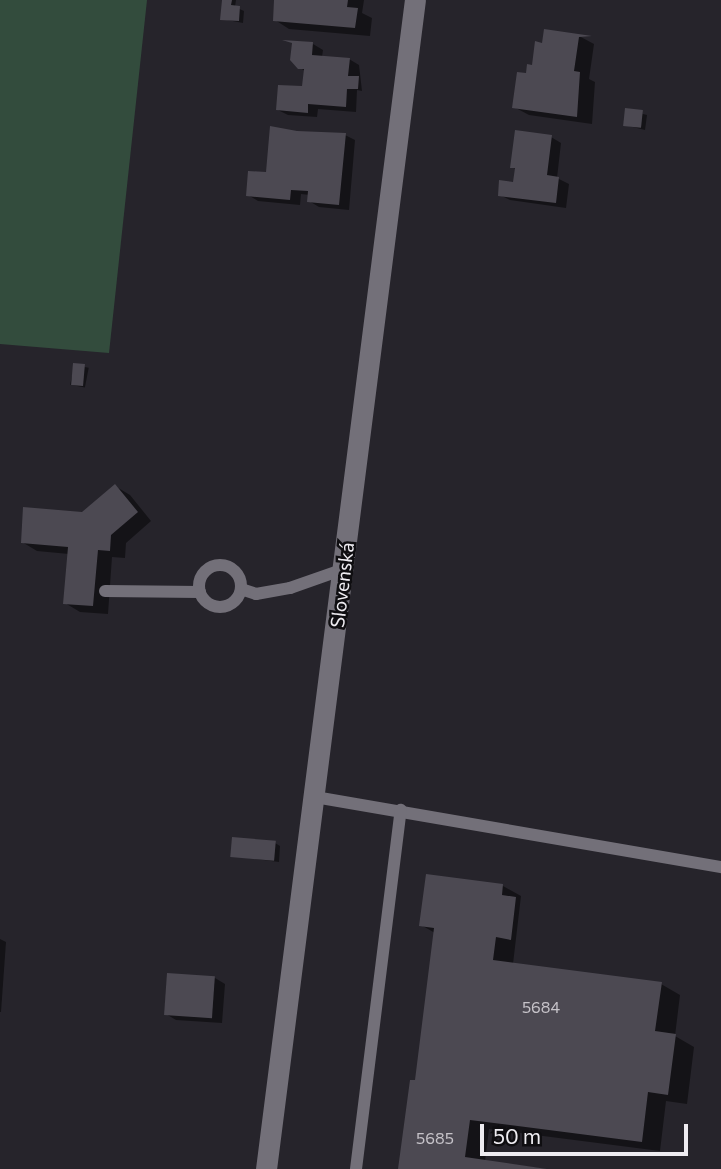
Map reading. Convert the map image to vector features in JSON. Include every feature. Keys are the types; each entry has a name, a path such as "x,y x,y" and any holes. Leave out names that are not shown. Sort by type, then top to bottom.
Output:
{"street":[{"name":"Slovenská","path":"266,1169 316,797 415,0"}],"lane":[{"path":"105,591 200,592 213,606 222,607 238,598 241,589 236,572 219,565 203,575 200,592"},
{"path":"241,589 256,594 290,588 344,569"},
{"path":"316,797 721,867"},
{"path":"356,1169 401,810"}],"green space":[{"path":"0,0 147,0 109,353 0,344"}],"building":[{"path":"222,0 232,0 231,5 240,6 239,21 220,20"},
{"path":"274,0 348,0 347,7 358,8 355,28 273,21"},
{"path":"544,29 592,36 579,37 574,71 580,72 577,117 512,108 517,72 526,73 527,64 532,65 535,41 542,43"},
{"path":"282,40 313,42 312,55 350,58 348,76 359,76 358,89 347,89 346,107 308,104 308,113 276,110 278,85 302,86 304,69 298,69 290,60 292,43"},
{"path":"625,108 643,110 641,128 623,126"},
{"path":"270,126 297,131 346,133 339,205 307,202 308,191 291,190 290,200 246,196 248,171 266,172"},
{"path":"515,130 552,135 547,175 559,177 556,203 498,196 499,180 513,182 515,168 510,168"},
{"path":"73,363 85,364 83,386 71,385"},
{"path":"115,484 138,512 111,535 110,551 98,550 93,606 63,604 68,547 21,543 23,507 82,512"},
{"path":"232,837 276,841 274,861 230,857"},
{"path":"426,874 503,884 502,895 516,897 511,940 496,937 493,960 662,982 655,1031 676,1034 668,1095 648,1092 642,1142 470,1120 465,1157 547,1169 398,1169 410,1080 415,1080 434,928 419,926"},
{"path":"167,973 215,976 212,1018 164,1015"}]}
